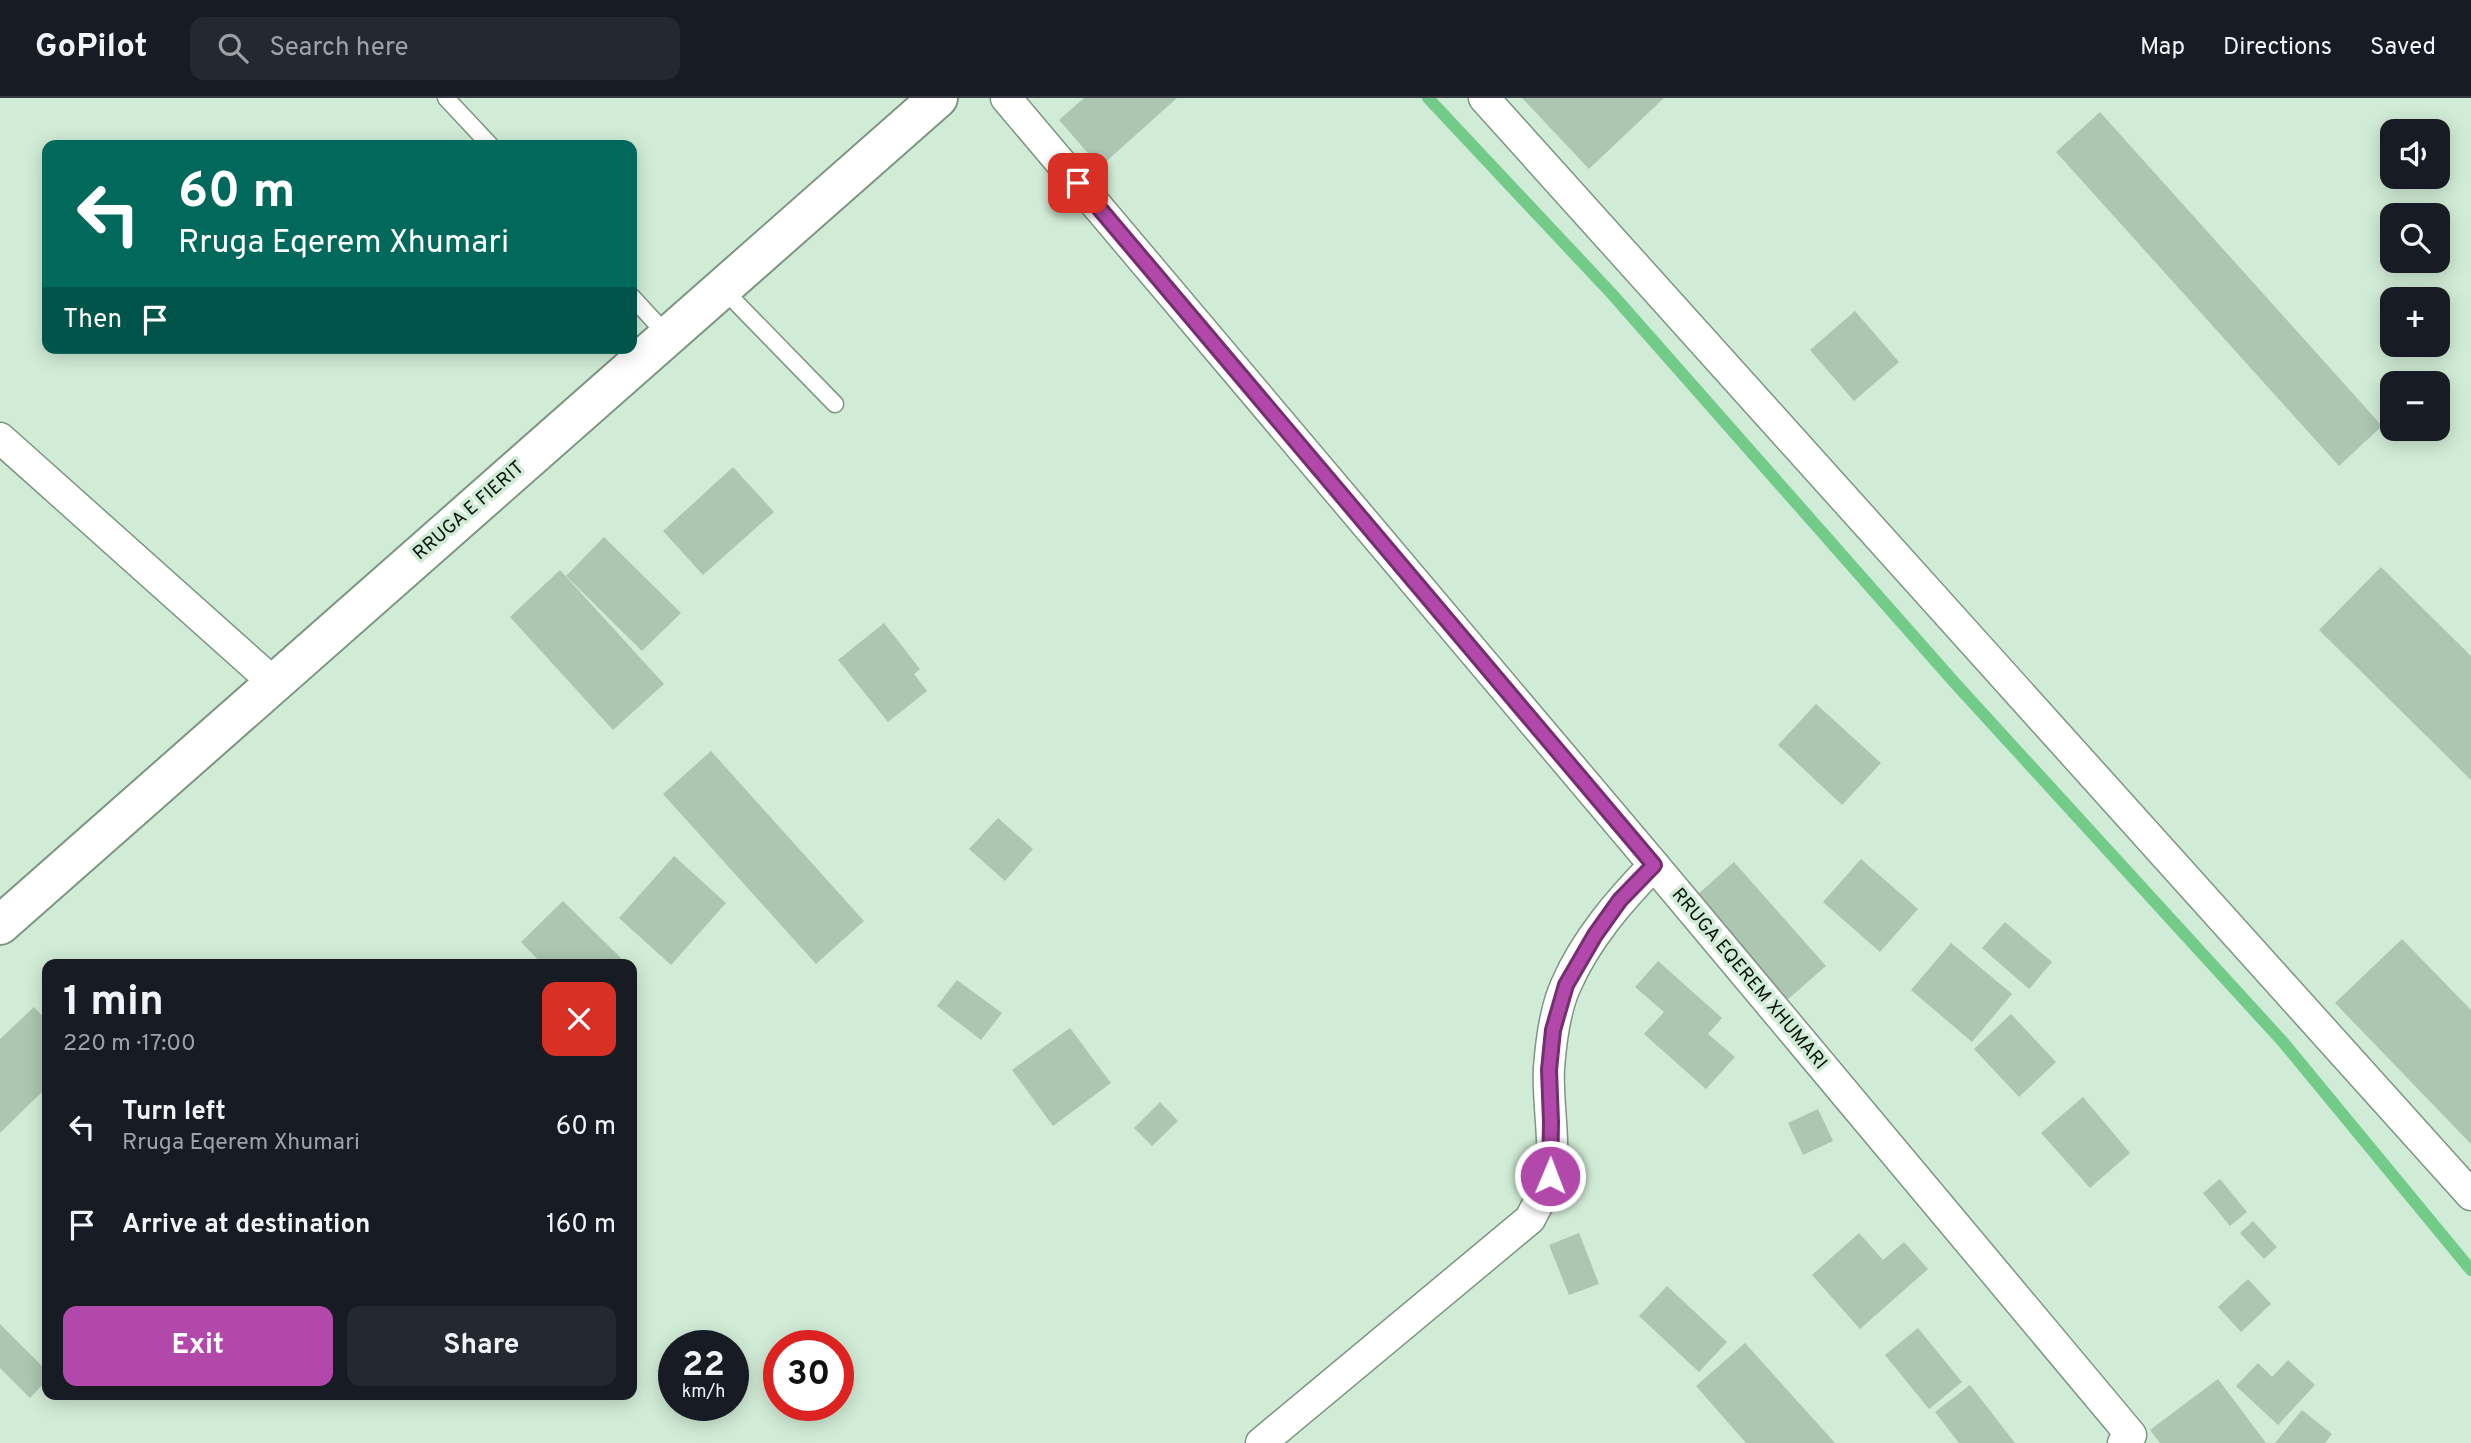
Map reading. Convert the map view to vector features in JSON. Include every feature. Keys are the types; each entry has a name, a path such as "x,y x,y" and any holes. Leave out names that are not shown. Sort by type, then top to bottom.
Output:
{"main road":[{"name":"RRUGA E FIERIT","path":"0,925 938,98"}],"street":[{"name":"RRUGA EQEREM XHUMARI","path":"1006,98 2131,1435 2123,1443"},
{"path":"1484,98 2471,1195"},
{"path":"0,438 274,683"},
{"path":"1261,1443 1530,1219 1550,1176 1549,1070 1553,1030 1566,985 1595,935 1620,900 1654,865"}],"lane":[{"path":"446,98 486,140"},
{"path":"722,288 835,404"},
{"path":"637,302 668,336"}],"building":[{"path":"1084,98 1177,98 1100,167 1059,120"},
{"path":"1522,98 1664,98 1589,169"},
{"path":"2100,112 2380,424 2380,428 2339,466 2056,152"},
{"path":"1855,311 1899,362 1854,401 1810,350"},
{"path":"733,467 774,512 703,575 663,531"},
{"path":"604,537 681,613 642,651 566,576"},
{"path":"2381,567 2471,656 2471,780 2319,630"},
{"path":"560,570 664,684 613,730 510,617"},
{"path":"884,623 920,669 914,674 927,691 888,722 838,660"},
{"path":"1816,704 1881,763 1842,805 1778,745"},
{"path":"711,751 864,921 816,964 663,794"},
{"path":"998,818 1033,849 1005,881 969,849"},
{"path":"674,856 726,903 671,965 619,918"},
{"path":"1861,859 1918,909 1880,952 1823,902"},
{"path":"1734,862 1826,966 1787,1000 1696,896"},
{"path":"563,901 622,959 537,959 521,942"},
{"path":"2005,922 2052,962 2029,989 1982,948"},
{"path":"2402,939 2471,1010 2471,1144 2335,1003"},
{"path":"1951,943 2012,994 1972,1042 1911,990"},
{"path":"1658,961 1722,1018 1708,1034 1735,1057 1706,1089 1644,1034 1664,1012 1635,987"},
{"path":"957,980 1002,1013 981,1040 937,1006"},
{"path":"34,1007 42,1016 42,1092 0,1133 0,1039"},
{"path":"2011,1014 2056,1062 2019,1097 1974,1049"},
{"path":"1070,1028 1111,1083 1053,1126 1012,1070"},
{"path":"2083,1097 2130,1153 2090,1188 2041,1133"},
{"path":"1160,1102 1178,1121 1152,1146 1134,1128"},
{"path":"1818,1109 1833,1141 1803,1155 1788,1123"},
{"path":"2220,1179 2247,1212 2230,1226 2203,1193"},
{"path":"2253,1221 2277,1247 2264,1259 2240,1233"},
{"path":"1579,1233 1599,1284 1569,1295 1549,1245"},
{"path":"1859,1233 1883,1260 1904,1242 1928,1269 1860,1329 1812,1275"},
{"path":"2248,1279 2271,1304 2241,1332 2218,1307"},
{"path":"1667,1286 1727,1342 1699,1372 1639,1316"},
{"path":"0,1324 42,1366 42,1385 30,1398 0,1368"},
{"path":"1918,1328 1962,1382 1929,1409 1885,1355"},
{"path":"1745,1343 1835,1443 1746,1443 1696,1386"},
{"path":"2288,1360 2315,1385 2278,1425 2236,1386 2258,1363 2272,1377"},
{"path":"2218,1379 2266,1443 2160,1443 2150,1430"},
{"path":"1970,1385 2015,1443 1959,1443 1935,1412"},
{"path":"2302,1410 2332,1434 2325,1443 2275,1443"}],"waterway":[{"path":"1428,98 1612,294 1954,682 2283,1042 2471,1270"}],"route":[{"path":"1078,183 1654,865 1620,900 1595,935 1566,985 1553,1030 1549,1070 1550,1176"}]}
